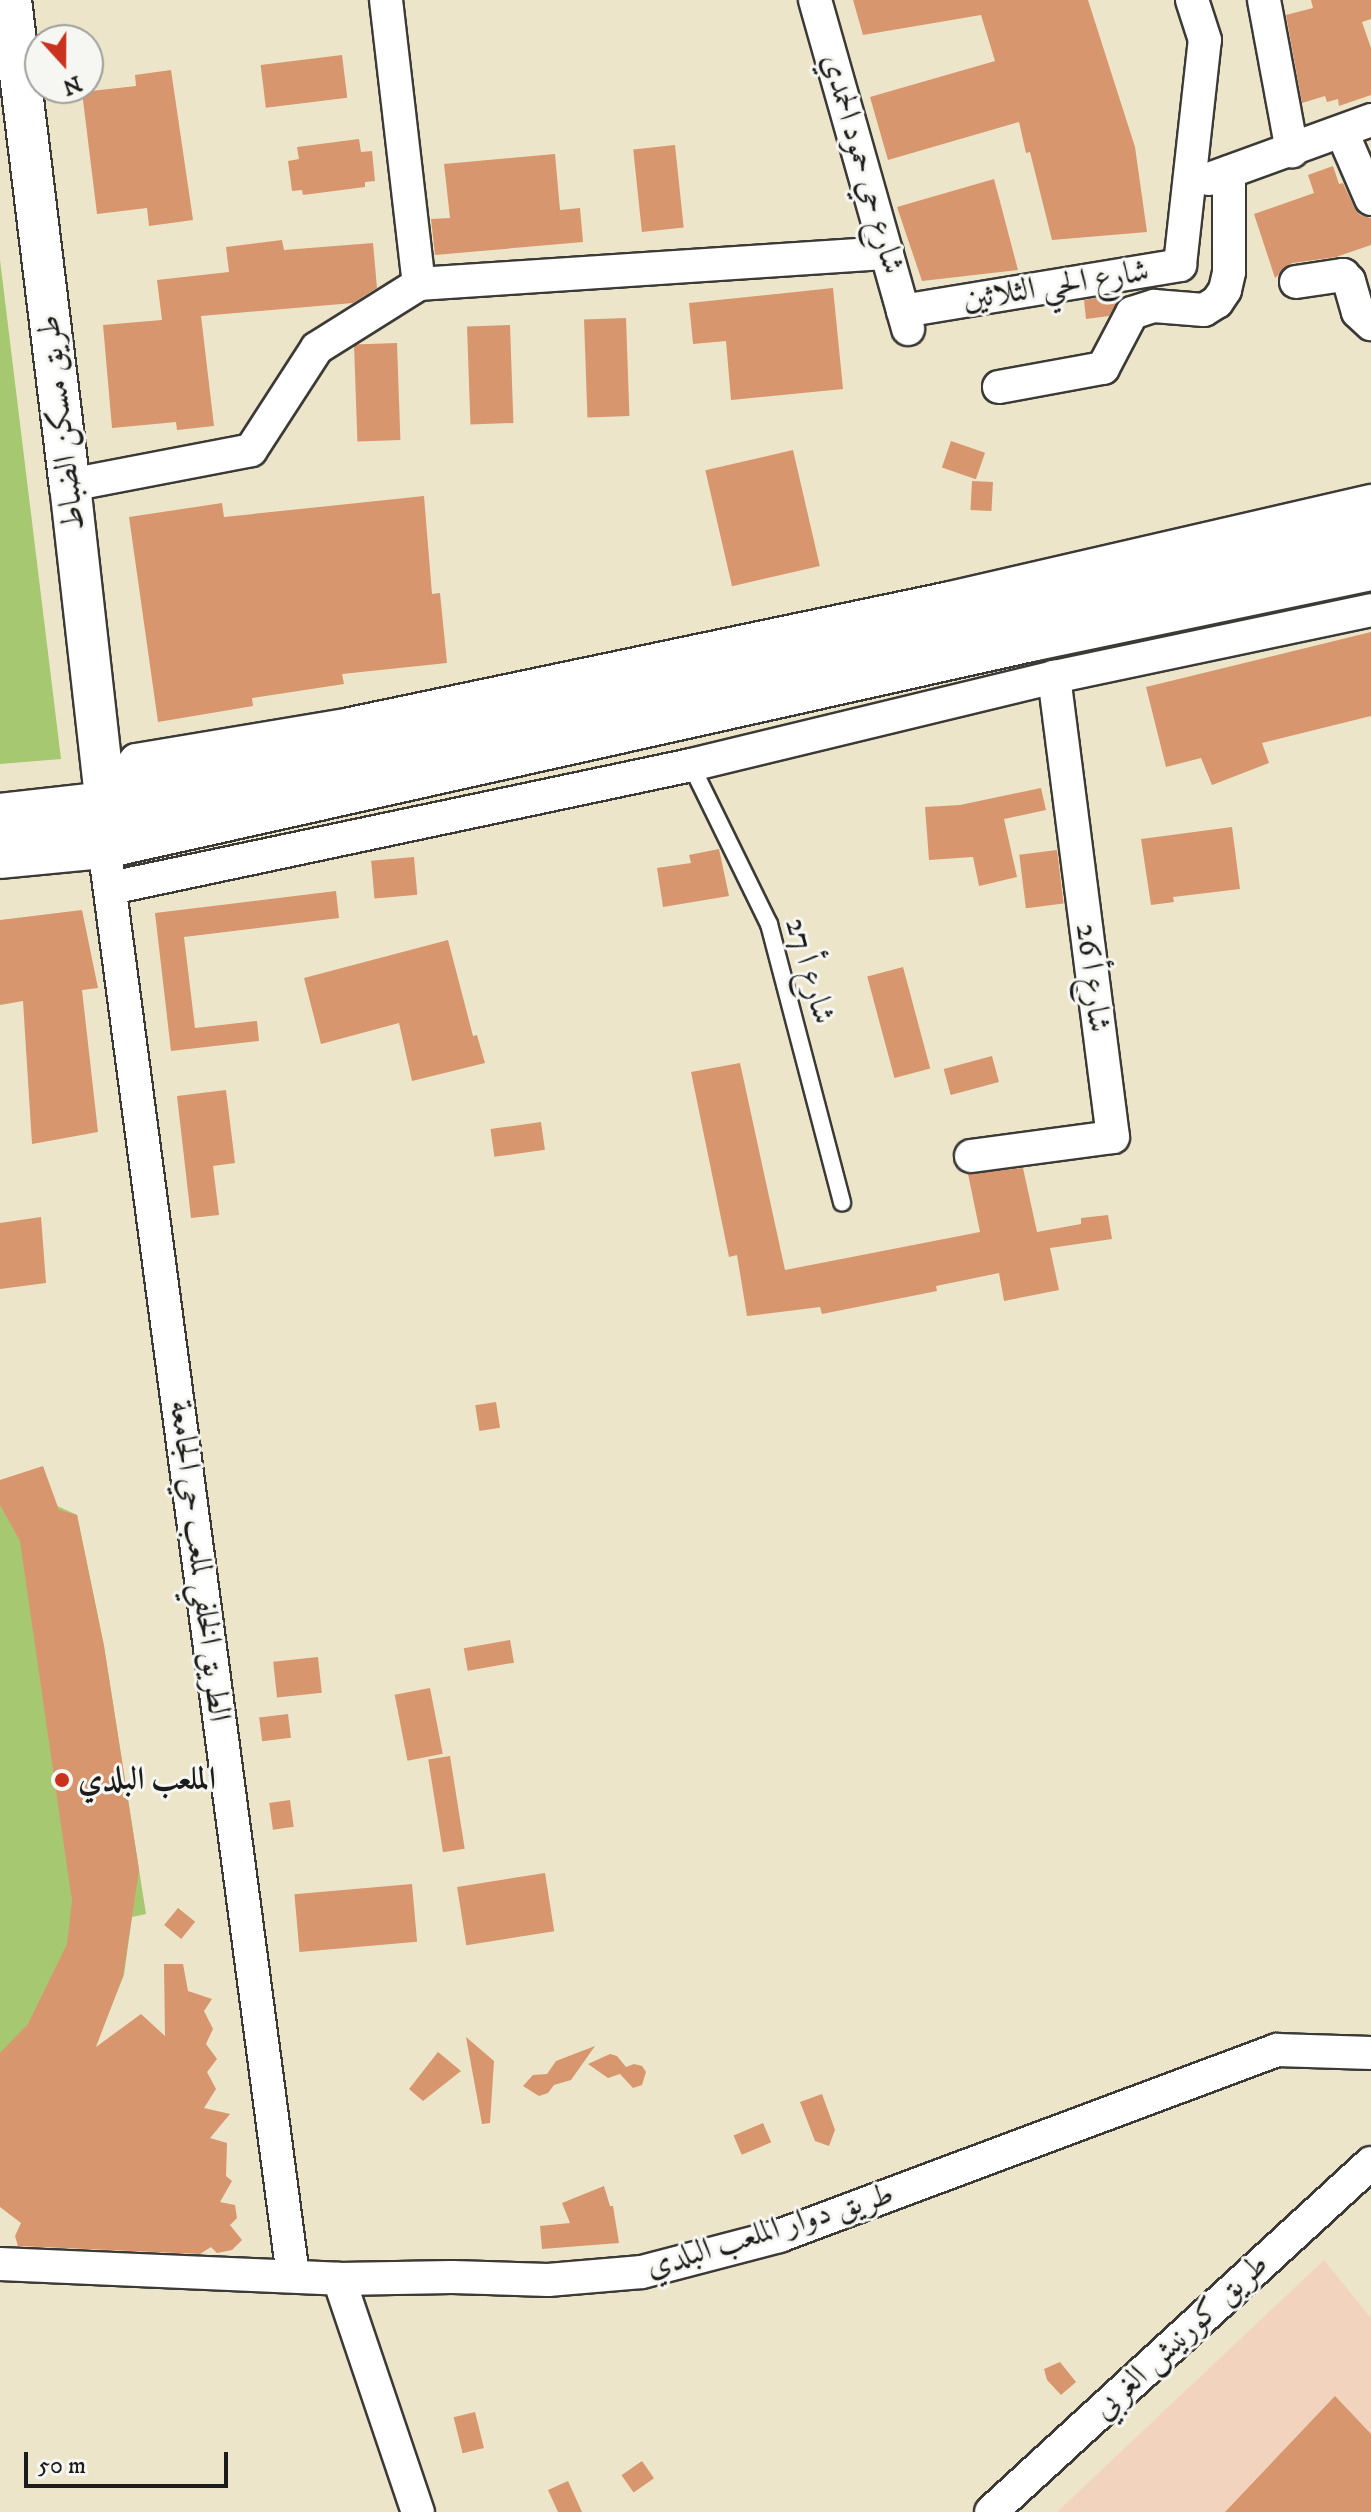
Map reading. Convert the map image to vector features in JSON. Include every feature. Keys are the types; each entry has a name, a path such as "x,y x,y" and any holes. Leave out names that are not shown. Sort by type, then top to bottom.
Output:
{"main road":[{"path":"0,856 105,816 1371,531"},
{"path":"0,816 105,816 1016,643 1371,568"}],"street":[{"name":"طريق مسكن الضباط","path":"11,0 70,485 105,816"},
{"path":"386,0 419,284"},
{"name":"شارع حي حمود الحمدي","path":"815,0 906,320"},
{"name":"شارع الحي الثلاثين","path":"906,320 1180,265 1205,40 1192,0"},
{"path":"1264,0 1292,151"},
{"path":"1189,186 1357,126 1371,199"},
{"path":"999,387 1103,368 1132,313 1154,306 1204,310 1217,302 1225,290 1229,272 1229,172"},
{"path":"70,485 251,450 317,348 419,284 887,253"},
{"path":"1296,282 1343,275 1349,281 1358,312 1371,324"},
{"path":"105,816 136,760 381,718 950,598 1371,501"},
{"path":"111,888 691,765 1054,677 1371,610"},
{"name":"شارع أ 26","path":"971,1156 1113,1137 1054,677"},
{"name":"الطريق الخلفي لملعب حي الجامعة","path":"105,816 111,888 293,2276"},
{"name":"طريق دوار الملعب البلدي","path":"0,2264 339,2279 452,2277 548,2280 642,2272 779,2236 1277,2050 1371,2053"},
{"name":"طريق كورنيش الغربي","path":"991,2512 1371,2163"},
{"path":"339,2279 418,2512"}],"lane":[{"name":"شارع أ 27","path":"691,765 769,924 842,1203"}],"shaded area":[{"path":"1324,2260 1371,2318 1371,2512 1057,2512"}],"green space":[{"path":"0,260 61,759 0,764"},
{"name":"الملعب البلدي","path":"0,1480 77,1515 104,1646 146,1914 132,1917 124,1975 101,2032 0,2137"}],"building":[{"path":"853,0 1088,0 1135,147 1147,232 1052,240 1030,152 1026,153 1019,122 888,160 870,97 995,61 981,15 863,35"},
{"path":"1311,0 1371,0 1371,19 1362,22 1371,48 1371,95 1339,106 1338,99 1327,102 1325,96 1302,103 1286,15 1313,8"},
{"path":"342,55 347,98 266,108 261,65"},
{"path":"171,70 193,220 149,226 147,208 97,214 83,104 104,104 104,90 136,86 135,75"},
{"path":"359,139 361,152 372,151 375,181 365,182 365,187 303,195 302,190 292,191 288,161 299,159 297,147"},
{"path":"675,145 684,228 642,232 633,149"},
{"path":"555,154 560,210 580,208 583,242 435,255 431,219 450,218 444,164"},
{"path":"1333,166 1339,184 1343,183 1354,207 1360,215 1371,218 1371,245 1336,257 1292,263 1275,278 1254,214 1314,193 1308,175"},
{"path":"994,179 1018,270 922,281 897,207"},
{"path":"282,240 284,250 373,243 377,288 353,303 201,316 214,426 177,430 176,422 112,428 103,325 162,320 157,280 229,272 226,247"},
{"path":"833,288 843,389 731,400 726,341 693,344 689,303"},
{"path":"1120,294 1109,316 1086,319 1084,300"},
{"path":"626,318 629,416 587,417 584,319"},
{"path":"510,325 513,423 470,424 467,327"},
{"path":"397,343 400,440 357,441 354,345"},
{"path":"951,441 985,453 976,479 942,467"},
{"path":"793,450 820,566 732,586 705,470"},
{"path":"972,481 993,482 991,511 970,510"},
{"path":"424,496 432,594 440,593 447,663 342,674 344,684 252,698 253,706 158,722 129,517 222,503 224,517"},
{"path":"1371,632 1371,716 1262,743 1269,763 1212,785 1201,758 1166,767 1146,687"},
{"path":"1041,788 1046,810 1004,819 1017,877 979,886 973,857 929,860 925,807 960,805"},
{"path":"1232,827 1240,889 1173,897 1174,902 1151,905 1141,839"},
{"path":"719,849 729,896 663,907 657,868 691,863 689,855"},
{"path":"1057,850 1064,904 1026,908 1019,855"},
{"path":"414,857 417,895 374,899 371,861"},
{"path":"336,891 339,918 184,937 195,1028 257,1021 259,1041 171,1051 155,913"},
{"path":"82,910 98,988 82,990 98,1132 32,1144 23,1001 0,1005 0,920"},
{"path":"448,940 473,1036 477,1035 485,1063 412,1081 399,1023 321,1044 304,978"},
{"path":"903,967 930,1068 894,1078 867,977"},
{"path":"992,1056 999,1082 951,1095 944,1069"},
{"path":"740,1063 785,1270 980,1232 968,1174 1023,1168 1037,1232 1081,1224 1081,1218 1108,1215 1112,1239 1050,1248 1059,1290 1004,1301 999,1273 936,1286 937,1291 822,1314 820,1307 747,1316 737,1255 729,1257 691,1072"},
{"path":"226,1090 235,1163 213,1166 219,1215 191,1218 177,1096"},
{"path":"541,1122 545,1150 494,1157 490,1129"},
{"path":"41,1217 46,1283 0,1289 0,1223"},
{"path":"496,1402 500,1428 479,1431 475,1405"},
{"path":"43,1466 59,1510 77,1515 104,1646 139,1870 123,1976 96,2047 141,2014 165,2036 164,1964 183,1964 188,1991 212,1999 204,2011 213,2029 206,2044 217,2059 207,2072 216,2089 204,2108 230,2114 210,2138 227,2143 226,2176 232,2181 220,2202 235,2205 237,2218 230,2225 242,2240 232,2250 217,2253 211,2247 200,2254 18,2246 15,2236 21,2223 0,2207 0,2053 28,2024 67,1944 72,1901 20,1541 0,1505 0,1480"},
{"path":"510,1640 514,1663 468,1671 464,1648"},
{"path":"318,1657 322,1693 277,1698 273,1662"},
{"path":"430,1688 443,1754 407,1761 395,1695"},
{"path":"288,1714 291,1738 262,1741 259,1718"},
{"path":"450,1756 465,1849 443,1852 428,1759"},
{"path":"290,1800 294,1827 273,1830 269,1803"},
{"path":"545,1873 554,1931 466,1945 457,1887"},
{"path":"412,1884 417,1942 300,1952 294,1894"},
{"path":"178,1908 195,1922 181,1939 164,1925"},
{"path":"466,2037 494,2061 490,2123 482,2124"},
{"path":"595,2046 571,2080 554,2085 548,2093 539,2096 523,2086 533,2075 547,2074 556,2061"},
{"path":"438,2052 461,2071 423,2101 409,2089"},
{"path":"610,2054 617,2056 626,2067 634,2064 642,2066 646,2072 642,2085 633,2088 620,2074 608,2078 588,2064"},
{"path":"822,2094 835,2130 829,2146 815,2141 800,2102"},
{"path":"763,2123 771,2142 742,2155 734,2136"},
{"path":"604,2186 610,2206 613,2206 619,2243 542,2249 540,2226 570,2223 562,2203"},
{"path":"1060,2362 1076,2382 1061,2395 1047,2380 1044,2369"},
{"path":"1335,2396 1371,2434 1371,2512 1225,2512"},
{"path":"475,2412 484,2448 463,2453 454,2417"},
{"path":"642,2461 654,2478 634,2493 622,2475"},
{"path":"568,2481 582,2512 558,2512 548,2490"}],"place":[{"name":"الملعب البلدي","path":"62,1780"}]}
